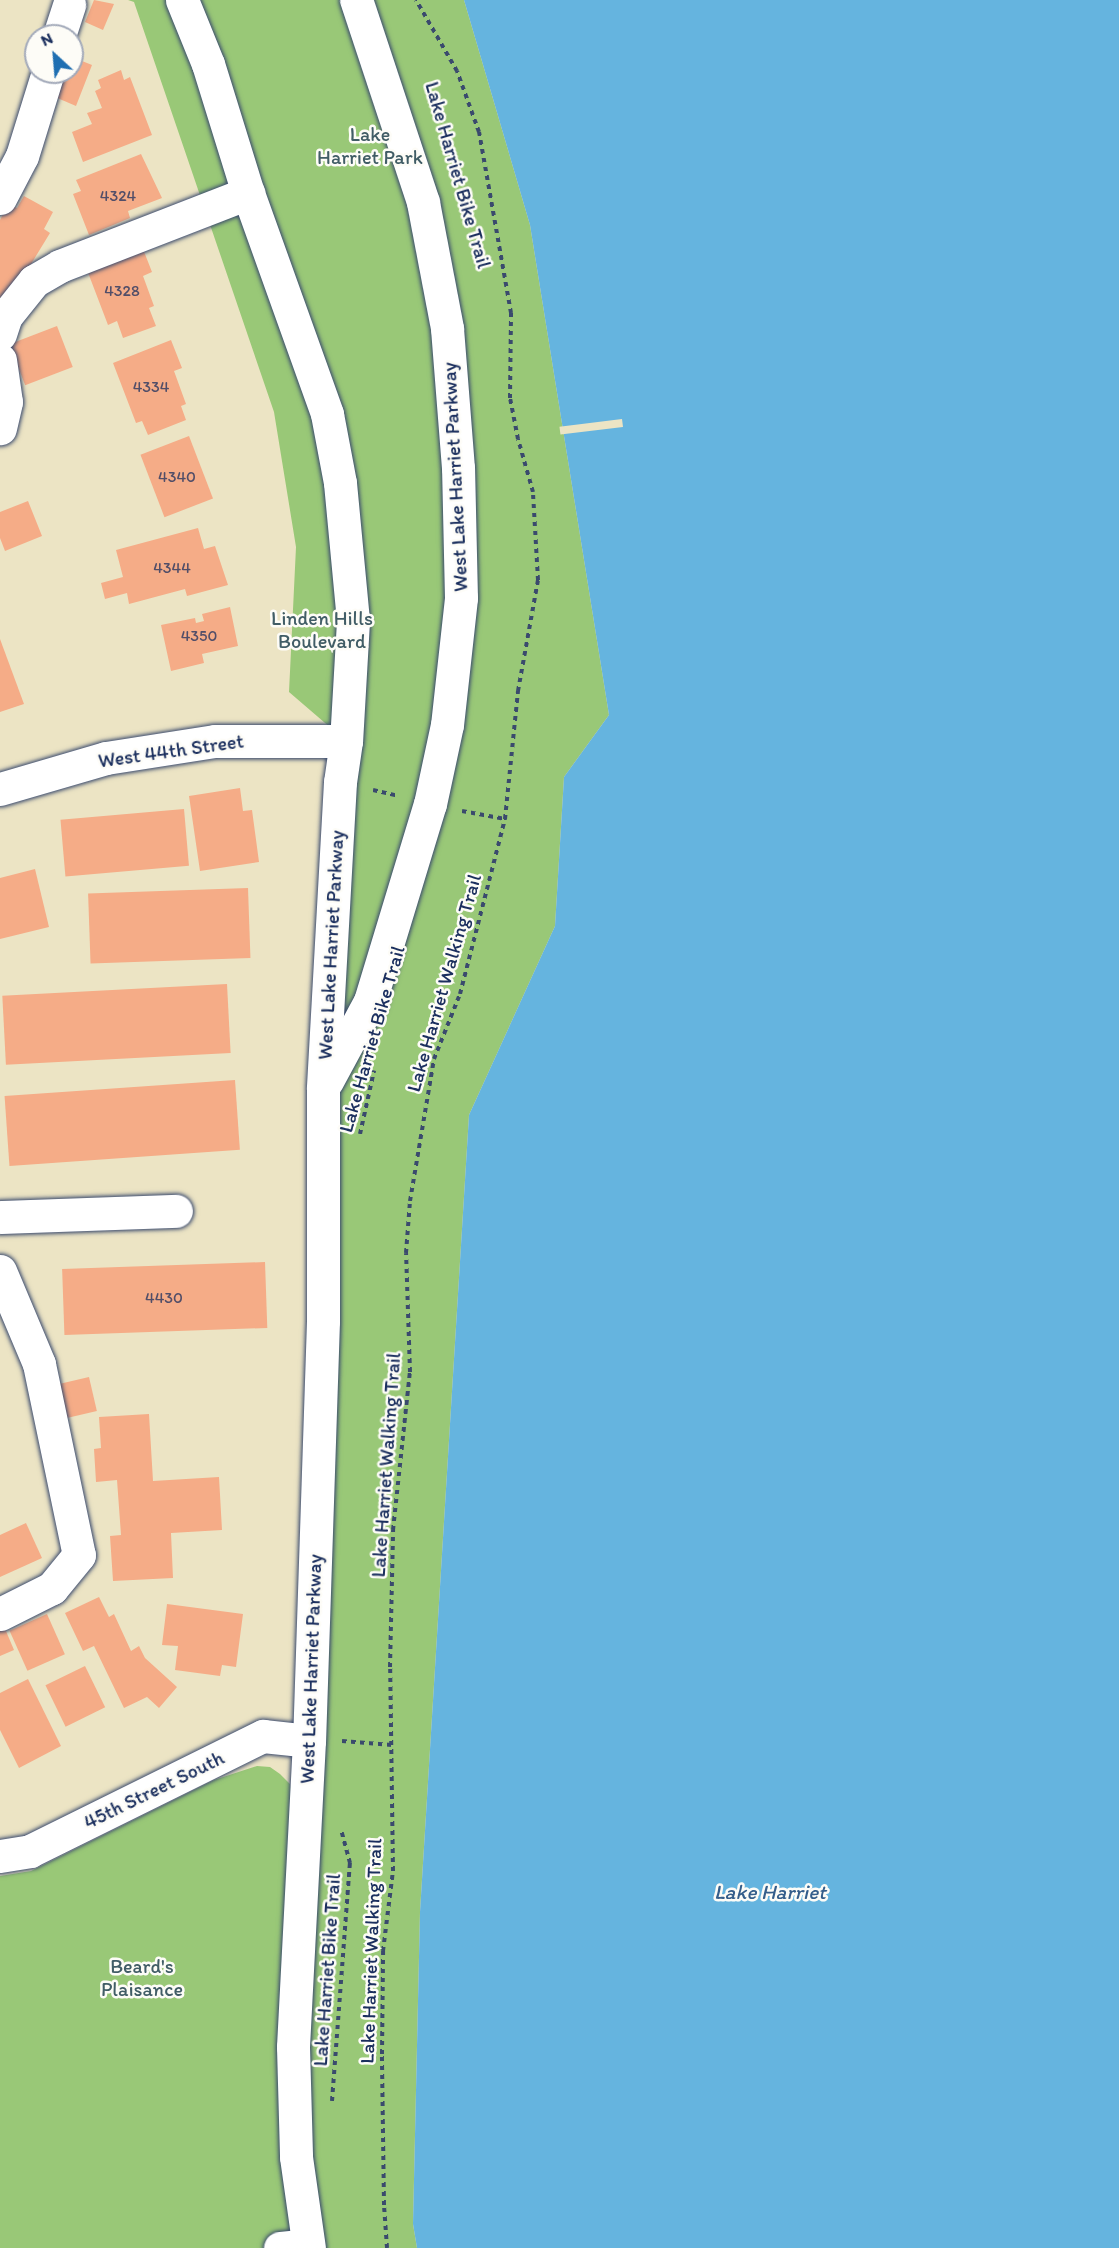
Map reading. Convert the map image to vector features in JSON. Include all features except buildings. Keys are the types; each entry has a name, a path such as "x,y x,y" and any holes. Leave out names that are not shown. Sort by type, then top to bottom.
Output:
{"street":[{"name":"West Lake Harriet Parkway","path":"182,0 208,64 248,193 327,414 340,483 353,621 346,741 340,782 323,1089 320,1741 293,2047 299,2247"},
{"name":"West Lake Harriet Parkway","path":"323,1089 370,1001 430,804 447,725 461,598 458,468 447,328 423,202 356,0"},
{"path":"63,24 69,5"},
{"path":"0,198 21,156 44,84"},
{"path":"0,334 6,316 34,281 60,266 248,193"},
{"path":"0,360 6,402 0,428"},
{"name":"West 44th Street","path":"0,789 106,758 215,741 346,741"},
{"path":"0,1217 176,1211"},
{"path":"0,1271 39,1364 79,1555 52,1588 0,1614"},
{"name":"45th Street South","path":"0,1856 30,1851 263,1736 320,1741"}],"path":[{"name":"Lake Harriet Walking Trail","path":"387,2248 382,2054 383,1951 393,1871 390,1824 392,1745 390,1667 393,1530 410,1372 406,1253 410,1201 434,1059 460,994 505,819 519,681 538,580 534,492 518,440 510,398 511,313 479,132 457,71 416,0"},
{"path":"372,790 403,797"},
{"path":"452,809 505,819"},
{"name":"Lake Harriet Bike Trail","path":"359,1136 376,1063"},
{"path":"320,1741 392,1745"},
{"name":"Lake Harriet Bike Trail","path":"331,2107 350,1863 338,1819"}],"green space":[{"name":"Lake Harriet Park","path":"128,0 464,0 530,225 609,715 564,777 555,926 469,1115 420,1912 413,2224 417,2248 309,2248 296,2157 346,741 289,692 296,547 274,412 134,2"},
{"name":"Beard's Plaisance","path":"257,1766 270,1767 280,1774 290,1784 294,1797 295,2248 0,2248 0,1876 31,1871 214,1780"}],"water":[{"name":"Lake Harriet","path":"464,0 1119,0 1119,2248 417,2248 413,2224 420,1912 469,1115 555,926 564,777 609,715 530,225"}],"pier":[{"path":"622,419 623,427 560,435 559,427"}],"park label":[{"name":"Linden Hills Boulevard","path":"322,630"}]}
